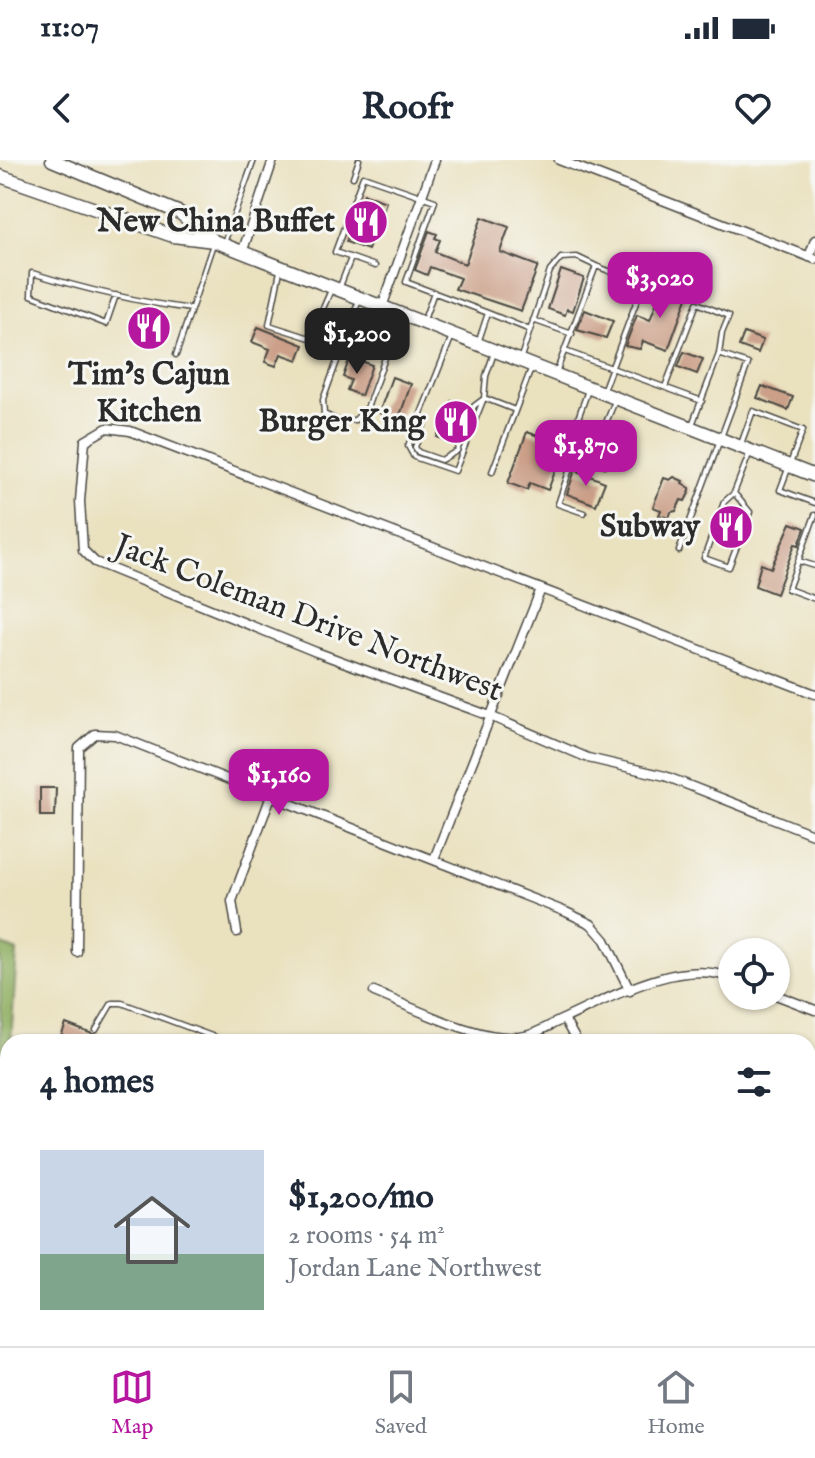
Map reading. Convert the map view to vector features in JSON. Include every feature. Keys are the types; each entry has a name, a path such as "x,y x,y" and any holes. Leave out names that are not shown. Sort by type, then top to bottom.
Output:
{"main road":[{"path":"52,160 180,213 219,244"},
{"path":"0,176 173,236 219,244 815,476"}],"street":[{"path":"242,253 273,160"},
{"path":"382,307 435,160"},
{"path":"559,160 812,258 815,240"},
{"name":"Jack Coleman Drive Northwest","path":"815,694 130,431 107,428 85,441 80,501 83,550 95,562 316,652 490,716 588,758 665,776 815,835"},
{"path":"434,859 541,589"},
{"path":"77,952 79,748 95,734 115,735 434,859 591,924 605,940 630,991"},
{"path":"237,932 232,901 271,796"},
{"path":"530,1034 664,977 691,971 718,973"},
{"path":"374,992 478,1033 494,1034"},
{"path":"790,1000 815,1010"},
{"path":"564,1019 572,1034"}],"lane":[{"path":"176,355 191,309 254,160"},
{"path":"353,177 359,160"},
{"path":"375,266 335,252 363,176 435,201 406,282 530,330"},
{"path":"492,472 516,410 533,320 550,271 561,258 577,257 643,284 602,393"},
{"path":"281,269 269,325 310,338 351,258"},
{"path":"555,375 596,266"},
{"path":"116,295 106,324 31,295 32,273 84,289 191,309"},
{"path":"423,322 434,292"},
{"path":"359,298 323,400 324,414 339,421 355,420 367,408 401,314"},
{"path":"665,387 697,303 729,316 722,333 719,354 692,427"},
{"path":"478,344 488,313"},
{"path":"533,320 572,334"},
{"path":"452,334 408,446 414,457 455,471 484,398 486,376 495,351"},
{"path":"565,351 702,401"},
{"path":"679,551 748,364 719,354"},
{"path":"575,454 605,465 613,441 575,427 589,388"},
{"path":"420,415 424,425 415,447 418,452 441,460 457,451 474,406 484,398"},
{"path":"484,398 516,410"},
{"path":"600,437 616,398"},
{"path":"734,493 750,512 729,567 704,558 724,502 734,493 753,411 803,430 780,490 815,503"},
{"path":"584,513 558,504 585,431"},
{"path":"815,515 788,589 815,599"},
{"path":"799,561 815,566"},
{"path":"96,1030 112,1003 122,1003 206,1034"}],"green space":[{"path":"0,944 17,951 12,1034 1,1034"}],"building":[{"name":"New China Buffet","path":"364,194 386,202 368,250 346,242"},
{"path":"482,217 509,227 500,252 538,266 521,311 455,289 460,278 430,267 427,275 415,270 429,231 437,234 435,238 440,240 435,252 465,264"},
{"path":"561,270 584,278 573,311 567,309 565,315 548,309"},
{"path":"664,283 689,292 668,350 643,341 640,349 625,346 637,315 650,320"},
{"path":"585,310 613,321 606,338 577,330"},
{"path":"258,327 304,345 298,360 281,354 276,366 265,362 270,349 252,342"},
{"path":"744,333 763,340 758,353 739,346"},
{"path":"684,352 703,359 697,374 678,367"},
{"path":"356,359 372,365 361,396 347,390 351,380 343,377 349,360 355,362"},
{"path":"392,377 411,384 398,421 379,413"},
{"path":"762,386 793,397 788,410 757,398"},
{"path":"452,401 468,407 454,444 437,437"},
{"path":"527,432 550,440 553,432 568,437 548,490 530,483 527,490 508,483"},
{"path":"575,470 605,482 596,505 567,494"},
{"path":"674,477 683,481 690,491 669,518 659,515 661,510 653,507 664,478 670,480"},
{"path":"728,513 742,518 733,542 719,536"},
{"path":"791,523 805,528 799,545 795,544 776,594 755,586 761,564 771,568"},
{"path":"40,788 56,788 55,816 40,816"},
{"path":"66,1024 92,1034 62,1034"}],"place":[{"name":"New China Buffet","path":"366,222"},
{"name":"Tim's Cajun Kitchen","path":"149,328"},
{"name":"Burger King","path":"456,422"},
{"name":"Subway","path":"731,527"}]}
